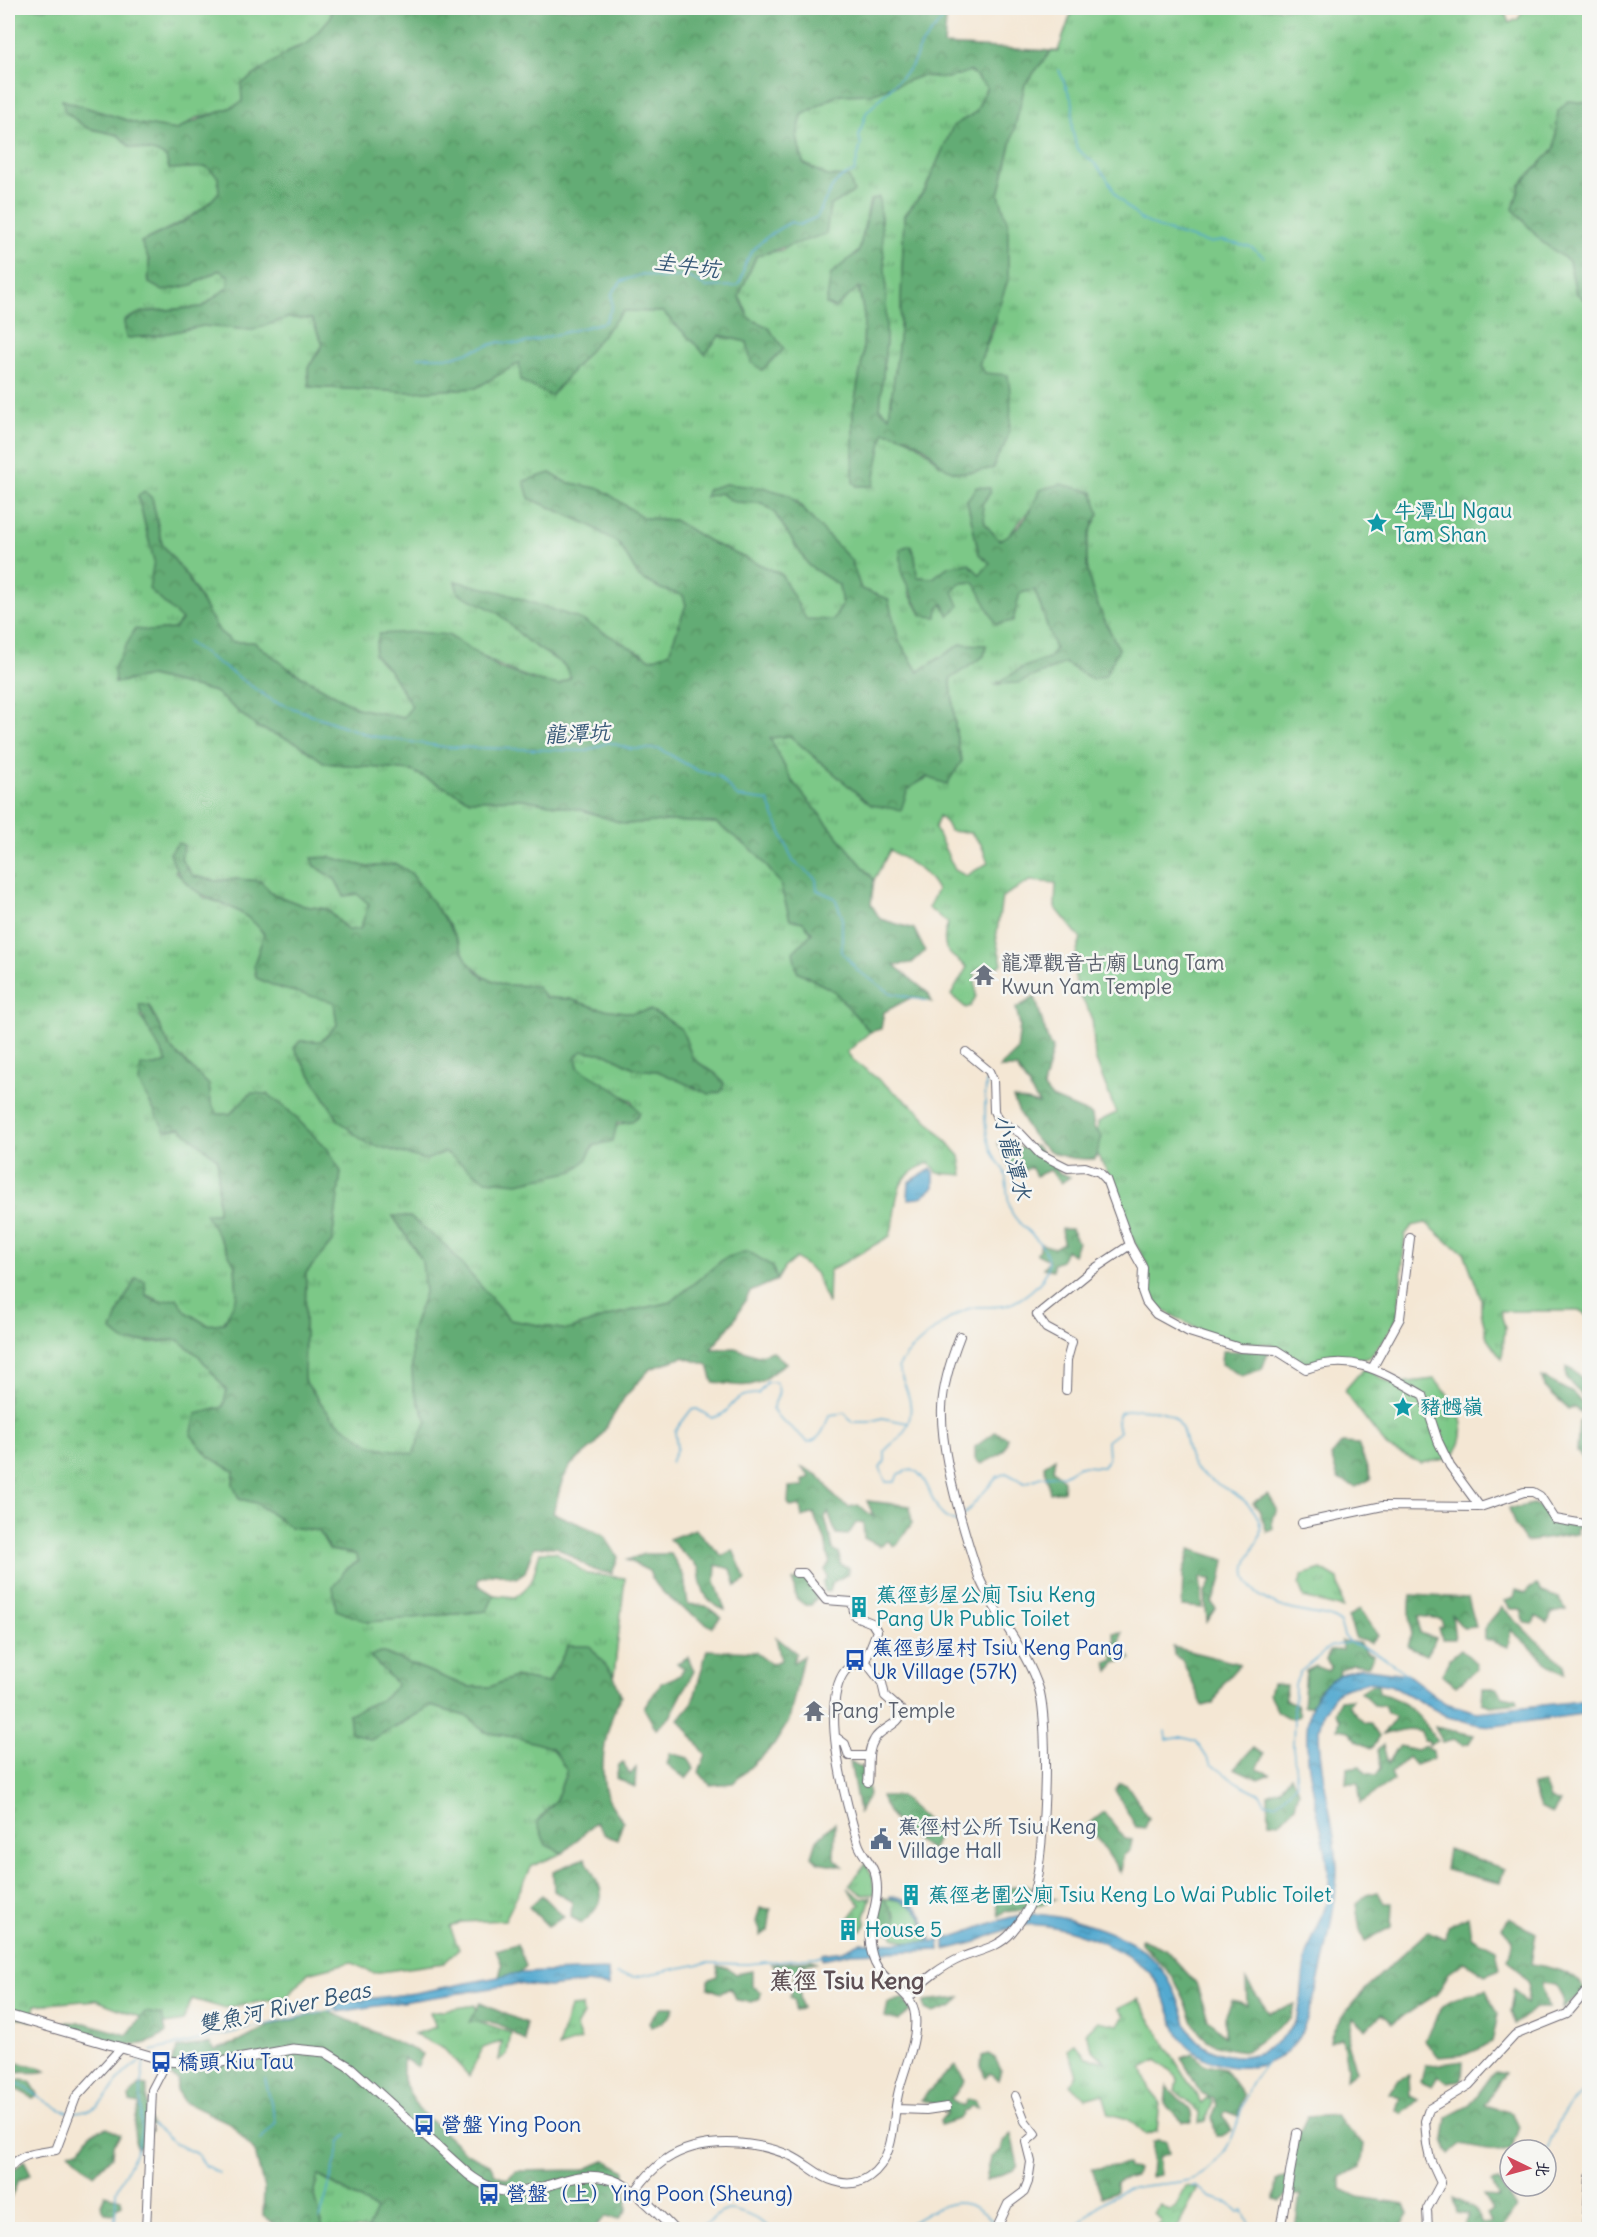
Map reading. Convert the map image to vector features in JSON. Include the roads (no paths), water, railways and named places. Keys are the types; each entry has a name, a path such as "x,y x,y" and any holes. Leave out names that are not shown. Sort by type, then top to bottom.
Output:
{"main road":[{"path":"8,2015 163,2060 210,2064 293,2049 320,2050 351,2068 468,2174 483,2183 504,2190 527,2192 582,2177 596,2176 614,2181 634,2193 674,2229"}],"street":[{"path":"966,1052 990,1071 993,1080 994,1111 998,1120 1020,1133 1040,1154 1068,1168 1085,1167 1099,1172 1106,1179 1130,1245 1143,1268 1142,1291 1146,1302 1156,1314 1189,1332 1240,1348 1276,1350 1306,1369 1335,1361 1373,1367 1423,1395 1438,1441 1450,1466 1480,1508"},
{"path":"1373,1367 1400,1318 1410,1238"},
{"path":"1066,1390 1067,1360 1072,1342 1046,1328 1037,1315 1090,1271 1130,1245"},
{"path":"909,1998 919,1986 951,1963 991,1948 1013,1931 1030,1903 1037,1867 1044,1770 1043,1715 1039,1690 1028,1660 987,1597 964,1526 946,1448 942,1408 953,1355 960,1336"},
{"path":"1302,1523 1383,1506 1480,1508 1524,1492 1533,1492 1540,1496 1555,1519 1590,1525"},
{"path":"634,2193 655,2168 673,2155 701,2146 727,2143 758,2146 783,2153 835,2182 861,2181 873,2175 881,2166 889,2147 915,2026 914,2009 909,1998 884,1978 872,1955 869,1941 876,1877 858,1844 846,1793 834,1709 836,1689 843,1675 852,1666 865,1660 877,1631 876,1626 855,1616 852,1602 826,1599 805,1575 796,1573"},
{"path":"865,1660 882,1683 885,1696 902,1711 898,1721 879,1732 875,1738 868,1756 870,1768 868,1782"},
{"path":"837,1738 845,1744 849,1756 868,1756"},
{"path":"1428,2229 1427,2209 1441,2183 1430,2159 1427,2145 1425,2121 1429,2109 1469,2085 1515,2035 1568,2014 1590,1988"},
{"path":"8,2170 17,2159 27,2154 56,2150 71,2106 121,2048"},
{"path":"146,2229 152,2090 163,2060"},
{"path":"996,2229 1008,2204 1024,2192 1031,2162 1026,2142 1035,2134 1025,2121 1014,2096"},
{"path":"896,2109 926,2110 947,2107"},
{"path":"1280,2229 1297,2133"},
{"path":"1586,2229 1590,2177"}],"water":[{"path":"931,1169 934,1173 934,1187 920,1198 908,1199 909,1182"},
{"path":"1360,1668 1407,1674 1445,1703 1477,1712 1589,1700 1589,1713 1495,1726 1480,1725 1448,1717 1390,1685 1368,1682 1347,1687 1335,1694 1323,1714 1319,1730 1322,1765 1336,1852 1337,1869 1333,1907 1324,1958 1311,2008 1304,2027 1286,2052 1274,2060 1246,2067 1218,2064 1204,2058 1184,2043 1174,2025 1160,1987 1144,1967 1113,1948 1074,1932 1055,1927 1023,1925 976,1942 945,1950 945,1939 1007,1918 1032,1914 1072,1920 1117,1936 1143,1950 1153,1959 1172,1986 1190,2031 1208,2047 1217,2052 1237,2056 1247,2056 1266,2049 1289,2031 1295,2022 1301,2002 1307,1954 1328,1897 1327,1859 1308,1760 1307,1728 1314,1701 1330,1680"},
{"path":"890,1896 914,1905 923,1917 932,1942 939,1939 940,1950 851,1953 822,1959 822,1954 843,1951 860,1943 929,1942 922,1919 913,1907 890,1898"},
{"path":"608,1970 609,1986 586,1983 548,1987 518,1984 338,2012 335,2006 351,2001 415,1993 519,1973"}],"waterway":[{"name":"圭牛坑","path":"418,357 453,357 499,342 520,344 605,322 612,307 612,293 622,281 643,274 660,278 687,276 706,287 737,286 742,278 748,257 758,245 791,222 799,225 817,217 835,184 854,172 861,144 859,136 866,113 911,67 922,44 943,19"},
{"path":"1059,70 1073,103 1072,129 1077,149 1095,164 1106,177 1118,198 1140,219 1164,230 1209,243 1222,241 1251,247 1264,257"},
{"name":"龍潭坑","path":"187,642 273,701 371,736 445,747 588,751 608,742 631,749 660,749 698,771 718,776 738,797 768,801 793,861 816,879 817,890 835,898 842,916 842,952 858,971 891,993 928,1001"},
{"name":"小龍潭水","path":"958,1522 949,1520 942,1514 925,1482 912,1469 898,1474 895,1482 886,1482 880,1468 885,1461 885,1451 899,1438 909,1421 911,1412 908,1395 898,1368 903,1360 932,1332 967,1309 1003,1306 1018,1300 1036,1286 1047,1269 1048,1260 1041,1245 1012,1213 1008,1201 1005,1173 995,1158 988,1140 985,1120 986,1081"},
{"path":"671,1462 677,1448 675,1431 691,1410 697,1409 712,1418 725,1412 741,1397 758,1394 767,1382 775,1382 777,1385 778,1395 772,1409 776,1415 808,1442 820,1435 829,1415 845,1413 852,1422 869,1422 882,1418 908,1423"},
{"path":"963,1516 997,1477 1006,1473 1025,1483 1041,1477 1064,1475 1079,1466 1103,1467 1108,1459 1107,1441 1119,1432 1117,1422 1120,1413 1139,1409 1165,1412 1175,1418 1181,1426 1189,1455 1199,1472 1244,1500 1257,1515 1260,1533 1246,1569 1252,1588 1267,1601 1332,1618 1340,1623 1344,1636 1349,1642 1375,1652 1408,1675"},
{"path":"1166,1731 1167,1740 1181,1737 1196,1741 1211,1764 1238,1783 1260,1794 1266,1803 1276,1804 1297,1783 1293,1747 1295,1684 1300,1672 1330,1647 1349,1642"},
{"name":"雙魚河 River Beas","path":"616,1974 635,1977 705,1963 748,1964 823,1956"},
{"name":"雙魚河 River Beas","path":"151,2051 336,2009"},
{"path":"73,2113 83,2112 97,2106 123,2074 144,2058"},
{"name":"雙魚河 River Beas","path":"115,2230 116,2191 138,2147 141,2131 141,2083 144,2060"},
{"path":"1072,2230 1102,2203 1116,2194 1134,2188 1191,2179 1211,2167 1220,2158 1231,2140 1250,2086 1266,2063"},
{"path":"8,2079 68,2112"},
{"path":"261,2140 276,2122 265,2079"},
{"path":"1553,2138 1565,2110 1590,2086"},
{"path":"153,2125 174,2143 197,2154 206,2166 219,2173"},
{"path":"320,2219 341,2141 347,2135"},
{"path":"1191,2187 1196,2185 1209,2197 1229,2203 1239,2212 1243,2211 1252,2230"},
{"path":"896,2230 935,2209 958,2203 981,2211 995,2223"},
{"path":"696,2230 720,2213 729,2210 749,2216 772,2230"},
{"path":"621,2230 638,2225 653,2230"}],"place":[{"name":"牛潭山 Ngau Tam Shan","path":"1377,523"},
{"name":"龍潭觀音古廟 Lung Tam Kwun Yam Temple","path":"984,975"},
{"name":"豬乸嶺","path":"1403,1407"},
{"name":"蕉徑彭屋公廁 Tsiu Keng Pang Uk Public Toilet","path":"859,1607"},
{"name":"蕉徑彭屋村 Tsiu Keng Pang Uk Village (57K)","path":"855,1660"},
{"name":"Pang' Temple","path":"814,1711"},
{"name":"蕉徑村公所 Tsiu Keng Village Hall","path":"881,1839"},
{"name":"蕉徑老圍公廁 Tsiu Keng Lo Wai Public Toilet","path":"911,1895"},
{"name":"House 5","path":"848,1930"},
{"name":"橋頭 Kiu Tau","path":"161,2062"},
{"name":"營盤 Ying Poon","path":"424,2125"},
{"name":"營盤（上）Ying Poon (Sheung)","path":"489,2194"}],"district":[{"name":"蕉徑 Tsiu Keng","path":"847,1981"}]}
